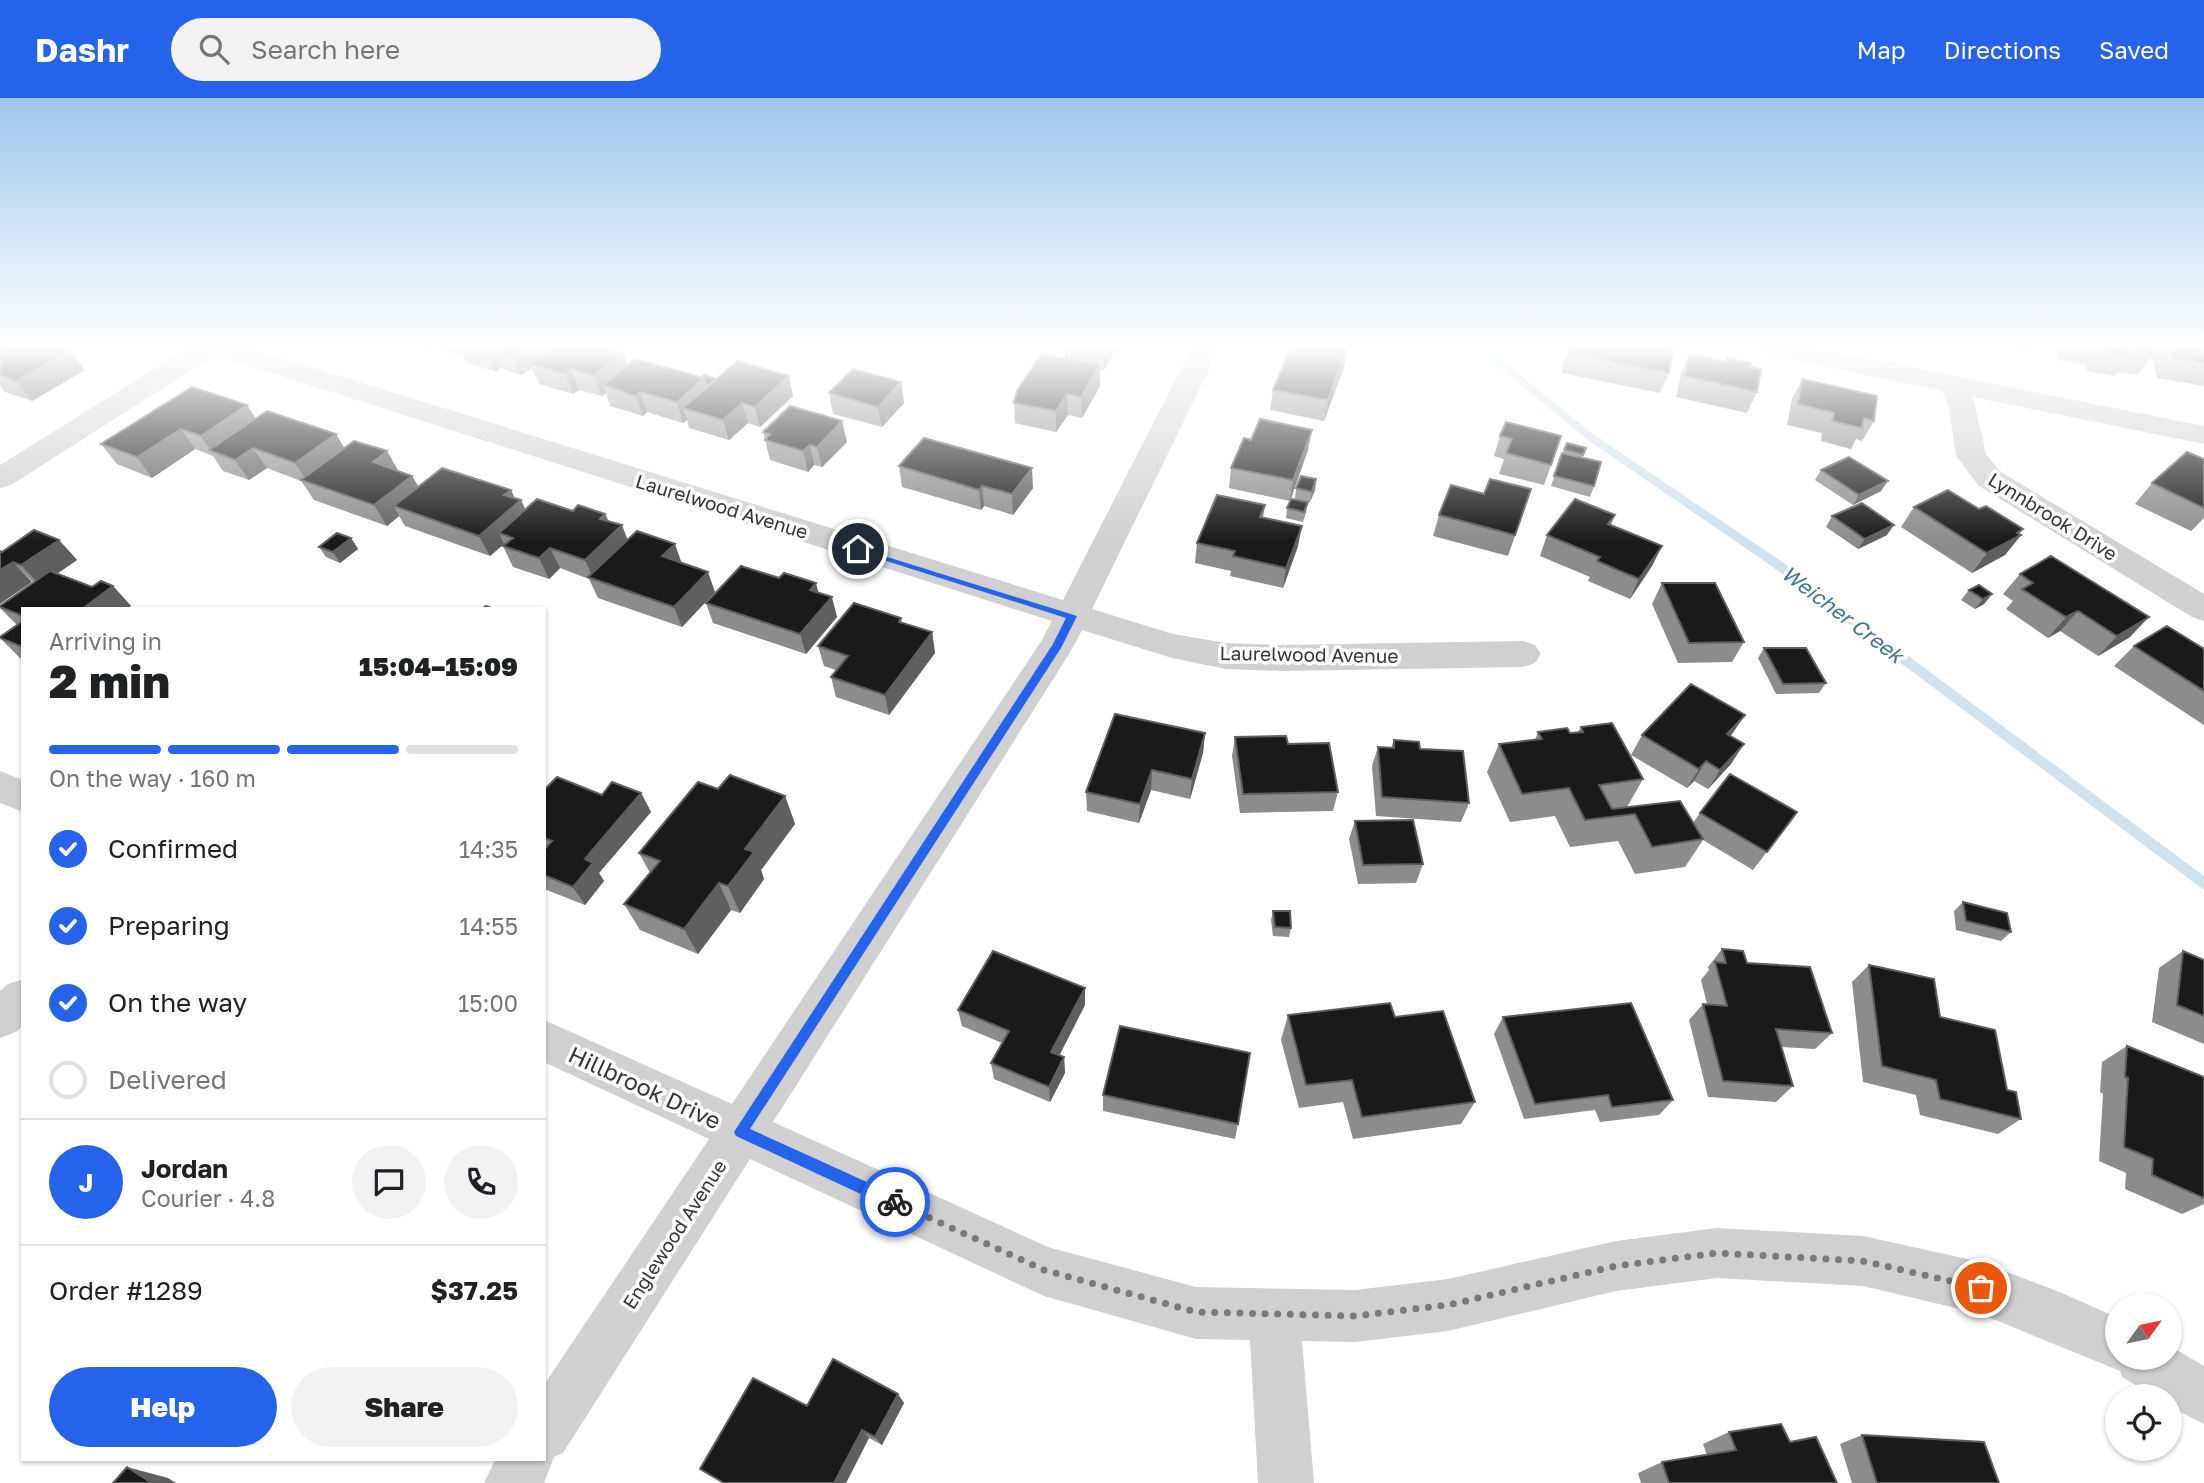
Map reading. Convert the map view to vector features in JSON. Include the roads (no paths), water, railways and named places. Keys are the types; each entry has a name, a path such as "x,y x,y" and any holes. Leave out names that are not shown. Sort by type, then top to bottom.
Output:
{"street":[{"path":"0,478 106,412"},
{"name":"Laurelwood Avenue","path":"423,412 1172,646 1226,656 1280,658 1523,654"},
{"name":"Englewood Avenue","path":"546,1431 1057,646 1174,412"},
{"name":"Lynnbrook Drive","path":"1964,412 1971,456 1990,478 2204,609"},
{"path":"2089,412 2204,435"},
{"path":"0,786 21,796"},
{"path":"0,1018 21,1000"},
{"name":"Hillbrook Drive","path":"546,1041 1044,1270 1196,1312 1355,1316 1448,1305 1616,1266 1717,1253 1863,1261 1968,1285 2062,1319 2105,1340"},
{"path":"1274,1314 1286,1483"},
{"path":"2160,1370 2204,1397"},
{"path":"512,1483 526,1461"}],"waterway":[{"name":"Weicher Creek","path":"1559,412 1589,436 1774,562 2204,884"}]}
